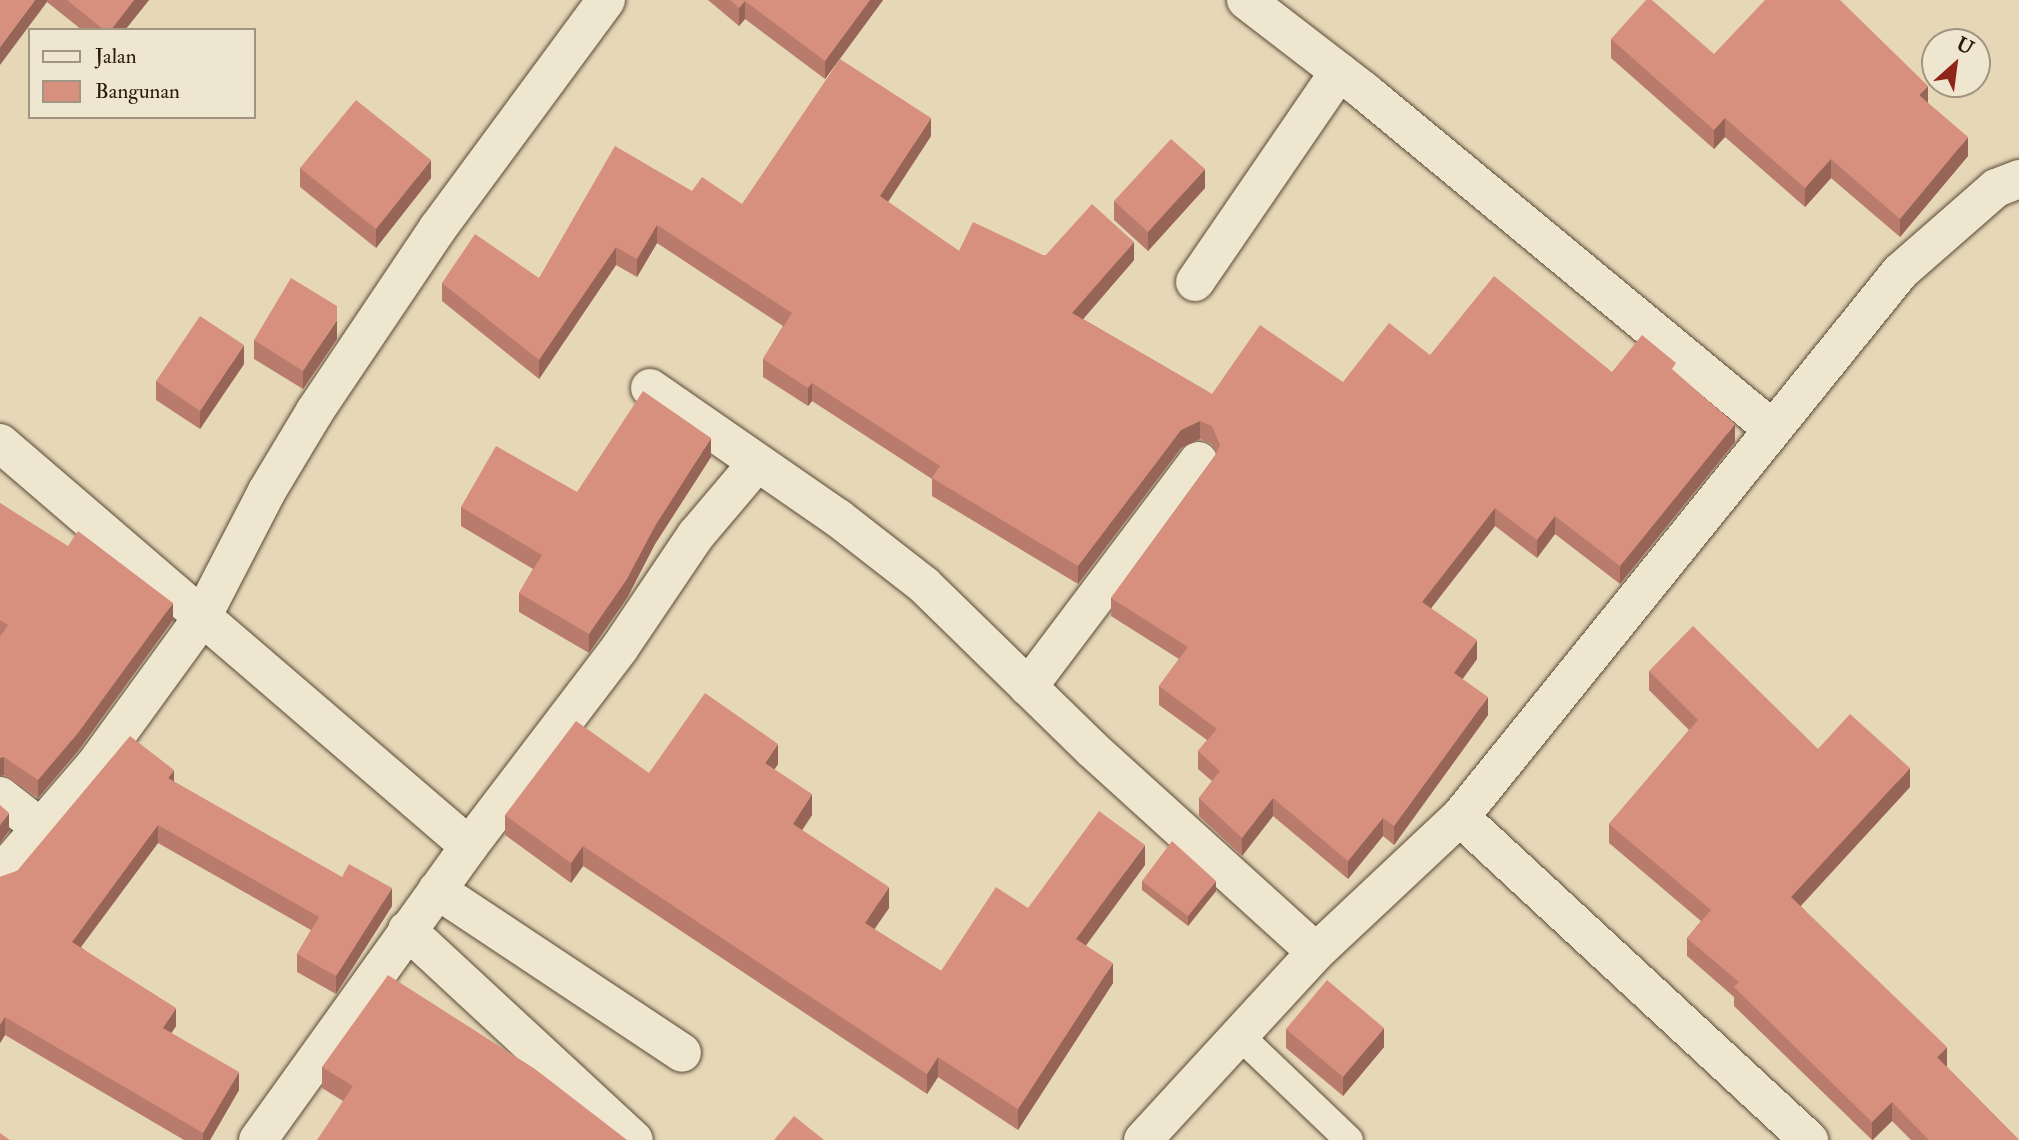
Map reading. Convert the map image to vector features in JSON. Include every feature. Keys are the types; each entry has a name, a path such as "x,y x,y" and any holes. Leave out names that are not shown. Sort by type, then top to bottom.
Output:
{"street":[{"path":"0,875 96,765 201,619 267,491 315,411 438,228 606,0"},
{"path":"1246,0 1339,72 1770,427"},
{"path":"1195,282 1339,72"},
{"path":"1143,1140 1315,952 1460,817 1770,427 1900,272 1996,188 2019,179"},
{"path":"650,388 838,518 924,585 1028,687 1315,952"},
{"path":"0,443 201,619 469,846"},
{"path":"1028,687 1198,461"},
{"path":"258,1140 407,930 620,649 696,535 757,463"},
{"path":"0,796 41,828"},
{"path":"1460,817 1809,1140"},
{"path":"437,890 682,1054"},
{"path":"407,930 634,1140"}],"lane":[{"path":"1239,1035 1349,1140"}],"building":[{"path":"0,0 35,0 0,47"},
{"path":"67,0 134,0 113,28 102,28"},
{"path":"730,0 870,0 825,61 745,1 739,8"},
{"path":"1646,0 1652,0 1714,54 1765,0 1840,0 1921,79 1921,98 1968,137 1900,219 1831,159 1805,188 1725,118 1714,130 1611,39"},
{"path":"840,59 931,118 880,196 959,251 973,222 1045,256 1092,204 1134,242 1072,313 1212,394 1260,325 1343,382 1389,323 1430,355 1494,276 1612,372 1642,335 1676,363 1672,369 1735,424 1620,566 1555,516 1537,540 1495,508 1422,602 1477,640 1454,673 1488,697 1394,826 1383,818 1348,861 1273,798 1242,838 1199,798 1220,771 1198,751 1217,729 1159,686 1188,647 1111,598 1215,456 1220,445 1212,426 1200,421 1181,430 1078,566 932,478 940,466 812,383 808,388 763,359 792,313 657,225 637,259 616,247 539,360 442,283 475,234 539,278 615,146 692,191 702,177 742,204"},
{"path":"356,100 431,160 376,229 300,168"},
{"path":"1171,139 1205,169 1148,232 1114,201"},
{"path":"291,278 337,306 337,320 303,371 254,340"},
{"path":"200,316 244,345 200,411 156,381"},
{"path":"643,391 711,438 655,526 627,579 589,634 519,593 542,555 461,507 496,446 577,492"},
{"path":"0,503 68,546 78,531 173,603 78,733 38,780 4,757 0,758 0,637 8,625 0,620"},
{"path":"1693,626 1818,749 1850,714 1910,768 1791,897 1947,1047 1937,1057 2019,1140 1929,1140 1892,1102 1872,1122 1734,987 1739,982 1687,938 1711,910 1609,824 1698,720 1649,671"},
{"path":"705,693 778,744 765,763 812,794 793,824 889,887 865,923 941,971 996,887 1028,908 1099,811 1145,845 1076,939 1113,963 1018,1109 938,1057 927,1074 583,846 571,863 505,815 576,721 649,773"},
{"path":"130,736 174,770 168,778 342,877 349,864 392,888 336,976 297,954 319,917 158,825 72,942 176,1008 163,1028 239,1072 203,1133 5,1017 0,1025 0,877 17,871"},
{"path":"0,805 9,813 0,825"},
{"path":"1172,841 1216,881 1188,916 1142,881"},
{"path":"388,975 535,1069 627,1140 317,1140 353,1086 322,1067"},
{"path":"1327,980 1384,1028 1343,1077 1286,1029"},
{"path":"794,1116 824,1140 774,1140"},
{"path":"0,1133 10,1140 0,1140"}]}
